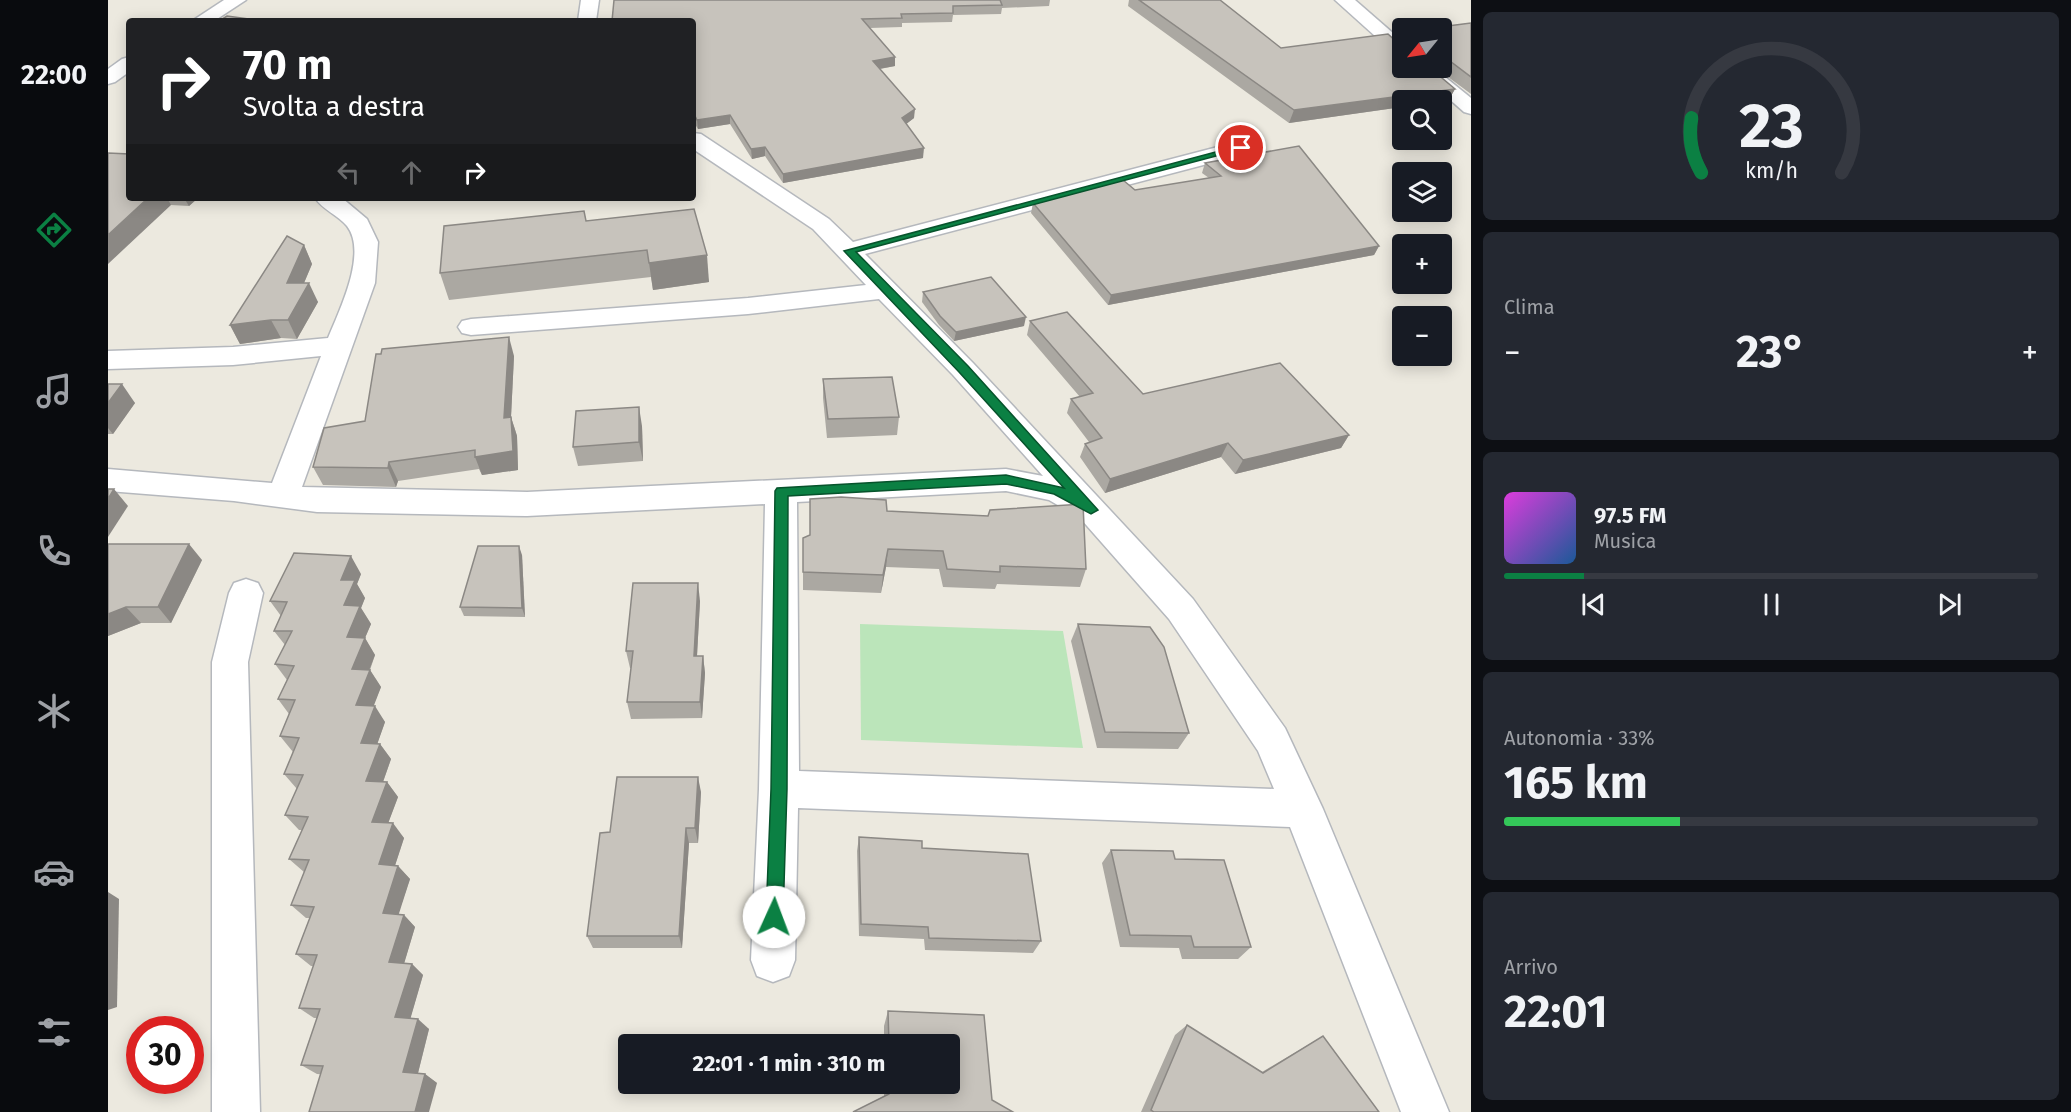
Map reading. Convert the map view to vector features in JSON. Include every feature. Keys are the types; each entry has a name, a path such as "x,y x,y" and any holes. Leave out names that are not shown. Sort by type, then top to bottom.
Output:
{"street":[{"path":"206,18 237,0"},
{"path":"587,18 590,0"},
{"path":"1344,0 1392,41"},
{"path":"108,78 126,65"},
{"path":"1435,78 1471,108"},
{"path":"696,142 820,224 849,251 963,369 1181,609 1272,740 1303,809 1425,1112"},
{"path":"849,251 1241,148"},
{"path":"283,496 362,283 368,252 366,234 347,211 332,201"},
{"path":"471,327 748,306 886,290"},
{"path":"108,360 233,356 337,346"},
{"path":"108,480 234,490 317,500 527,504 1006,480 1057,490 1091,510"},
{"path":"773,960 779,789 781,491"},
{"path":"236,1112 230,662 246,593"},
{"path":"779,789 1303,809"}],"green space":[{"path":"860,624 1063,631 1083,748 861,740"}],"building":[{"path":"614,0 1000,0 1002,5 953,6 953,13 901,14 902,18 862,19 895,57 873,61 915,109 902,118 924,148 783,174 765,147 751,149 730,115 697,120 696,18 612,18"},
{"path":"1139,0 1220,0 1281,48 1388,34 1392,38 1392,78 1442,78 1455,89 1392,90 1392,97 1294,110"},
{"path":"1471,23 1471,77 1452,63 1452,25"},
{"path":"1299,146 1379,246 1111,295 1033,203 1123,180 1135,190 1221,176 1205,163"},
{"path":"108,153 126,154 126,201 145,201 108,235"},
{"path":"694,209 707,255 649,263 647,250 440,273 444,226 584,211 586,221"},
{"path":"287,236 304,245 287,283 309,283 288,320 230,325"},
{"path":"991,277 1026,317 956,332 940,316 923,292"},
{"path":"1067,312 1143,394 1280,363 1349,435 1243,460 1228,443 1110,479 1085,444 1102,438 1071,399 1093,393 1030,321"},
{"path":"509,337 504,418 511,417 513,451 475,457 475,450 389,462 388,468 313,467 324,428 365,421 376,354 381,354 382,349"},
{"path":"892,377 899,417 828,419 823,379"},
{"path":"108,384 122,384 108,403"},
{"path":"639,407 639,442 573,447 576,411"},
{"path":"108,489 114,489 108,499"},
{"path":"841,497 886,500 887,511 988,516 990,510 1083,504 1086,569 1000,566 1000,572 947,569 943,551 888,549 883,575 803,572 803,538 810,535 810,499"},
{"path":"108,544 189,544 158,607 126,607 108,614"},
{"path":"478,546 519,546 522,608 460,607"},
{"path":"294,553 351,556 341,580 355,580 344,605 360,606 347,637 365,638 352,669 370,670 356,705 375,706 361,743 380,744 366,781 387,782 372,822 393,823 379,864 398,866 383,913 404,915 389,962 412,964 395,1017 418,1019 403,1072 425,1074 415,1112 309,1112 323,1066 301,1065 320,1009 299,1008 317,955 296,954 314,907 291,905 309,860 289,859 308,817 285,815 303,775 284,774 299,738 280,736 295,700 278,699 294,666 275,664 292,631 274,631 287,602 270,601"},
{"path":"633,583 698,583 694,656 703,656 700,702 627,702 633,651 626,651"},
{"path":"1078,624 1150,627 1164,647 1189,733 1105,732"},
{"path":"617,777 698,777 695,828 686,828 679,936 587,936 600,833 610,832"},
{"path":"859,837 922,841 922,848 1028,854 1041,941 929,938 928,927 861,924"},
{"path":"1111,850 1173,851 1175,859 1224,860 1251,947 1194,947 1191,936 1130,935"},
{"path":"888,1011 984,1015 992,1100 1013,1112 853,1112 889,1094 960,1094 960,1034 889,1034"},
{"path":"1187,1025 1263,1073 1323,1036 1379,1112 1154,1112 1151,1110"}],"route":[{"path":"774,917 779,789 781,491 1006,480 1057,490 1091,510 963,369 849,251 1241,148"}]}
